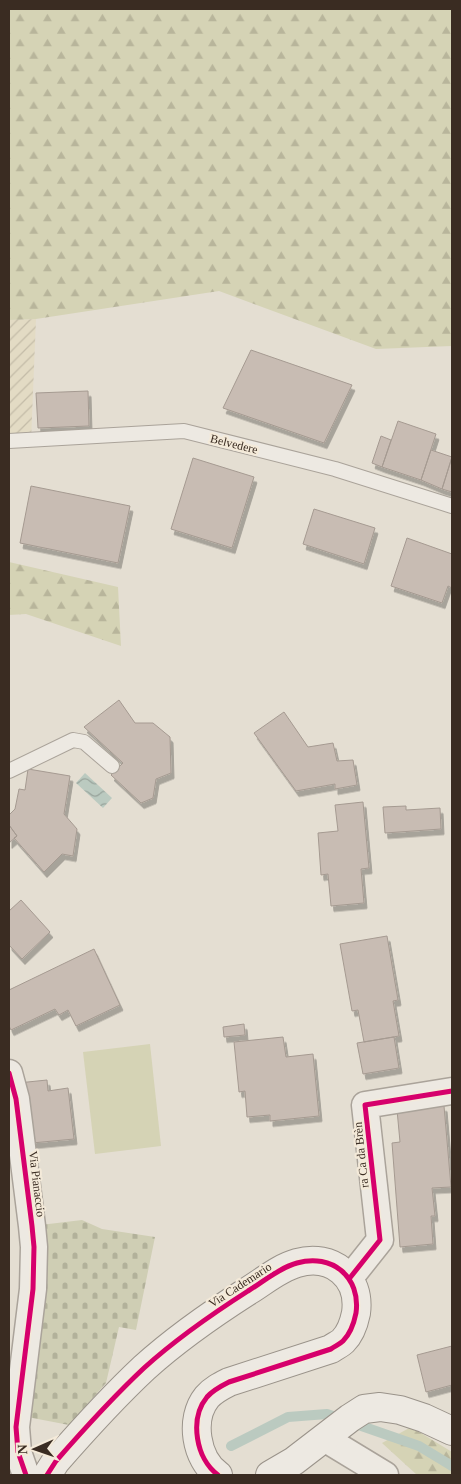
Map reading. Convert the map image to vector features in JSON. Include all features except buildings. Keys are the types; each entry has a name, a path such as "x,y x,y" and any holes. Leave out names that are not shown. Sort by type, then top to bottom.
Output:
{"street":[{"name":"Via Pianaccio","path":"9,1073 16,1099 34,1247 32,1289 16,1427 18,1452 26,1475"},
{"name":"ra Ca da Brèn","path":"349,1279 380,1240 365,1105 452,1090"},
{"name":"Via Cademario","path":"48,1475 56,1461 74,1440 139,1373 179,1339 236,1299 287,1267 310,1261 332,1264 349,1279"},
{"path":"218,1475 203,1460 198,1445 198,1418 206,1398 216,1389 230,1382 318,1355 343,1341 351,1330 357,1303 354,1289 349,1279"},
{"path":"270,1475 294,1461 364,1409 390,1407 413,1413 452,1431"},
{"path":"335,1429 385,1475"}],"lane":[{"name":"Belvedere","path":"9,441 184,431 335,469 452,506"},
{"path":"9,771 73,740 84,742 112,766"}],"shaded area":[{"path":"36,319 31,441 9,441 9,320"}],"green space":[{"path":"9,9 452,9 452,346 376,349 219,291 36,319 9,320"},
{"path":"9,562 118,587 121,646 26,614 9,615"},
{"path":"150,1044 161,1146 95,1154 83,1052"},
{"path":"82,1220 102,1229 155,1237 136,1330 119,1327 106,1383 69,1425 17,1415 32,1226"},
{"path":"411,1427 452,1452 452,1475 417,1475 382,1443"}],"water":[{"path":"85,773 112,798 103,808 76,783"}],"waterway":[{"path":"231,1446 288,1417 327,1414 419,1446 452,1466"}],"cycle path":[{"path":"9,1073 16,1099 34,1247 33,1289 16,1427 18,1452 26,1475"},
{"path":"349,1279 380,1240 365,1105 452,1091"},
{"path":"47,1475 56,1461 121,1390 156,1357 195,1327 271,1275 290,1265 310,1261 332,1265 342,1271 349,1279 354,1289 356,1300 354,1321 350,1332 343,1341 331,1349 229,1382 212,1392 201,1406 197,1427 200,1449 210,1468 218,1475"}]}
